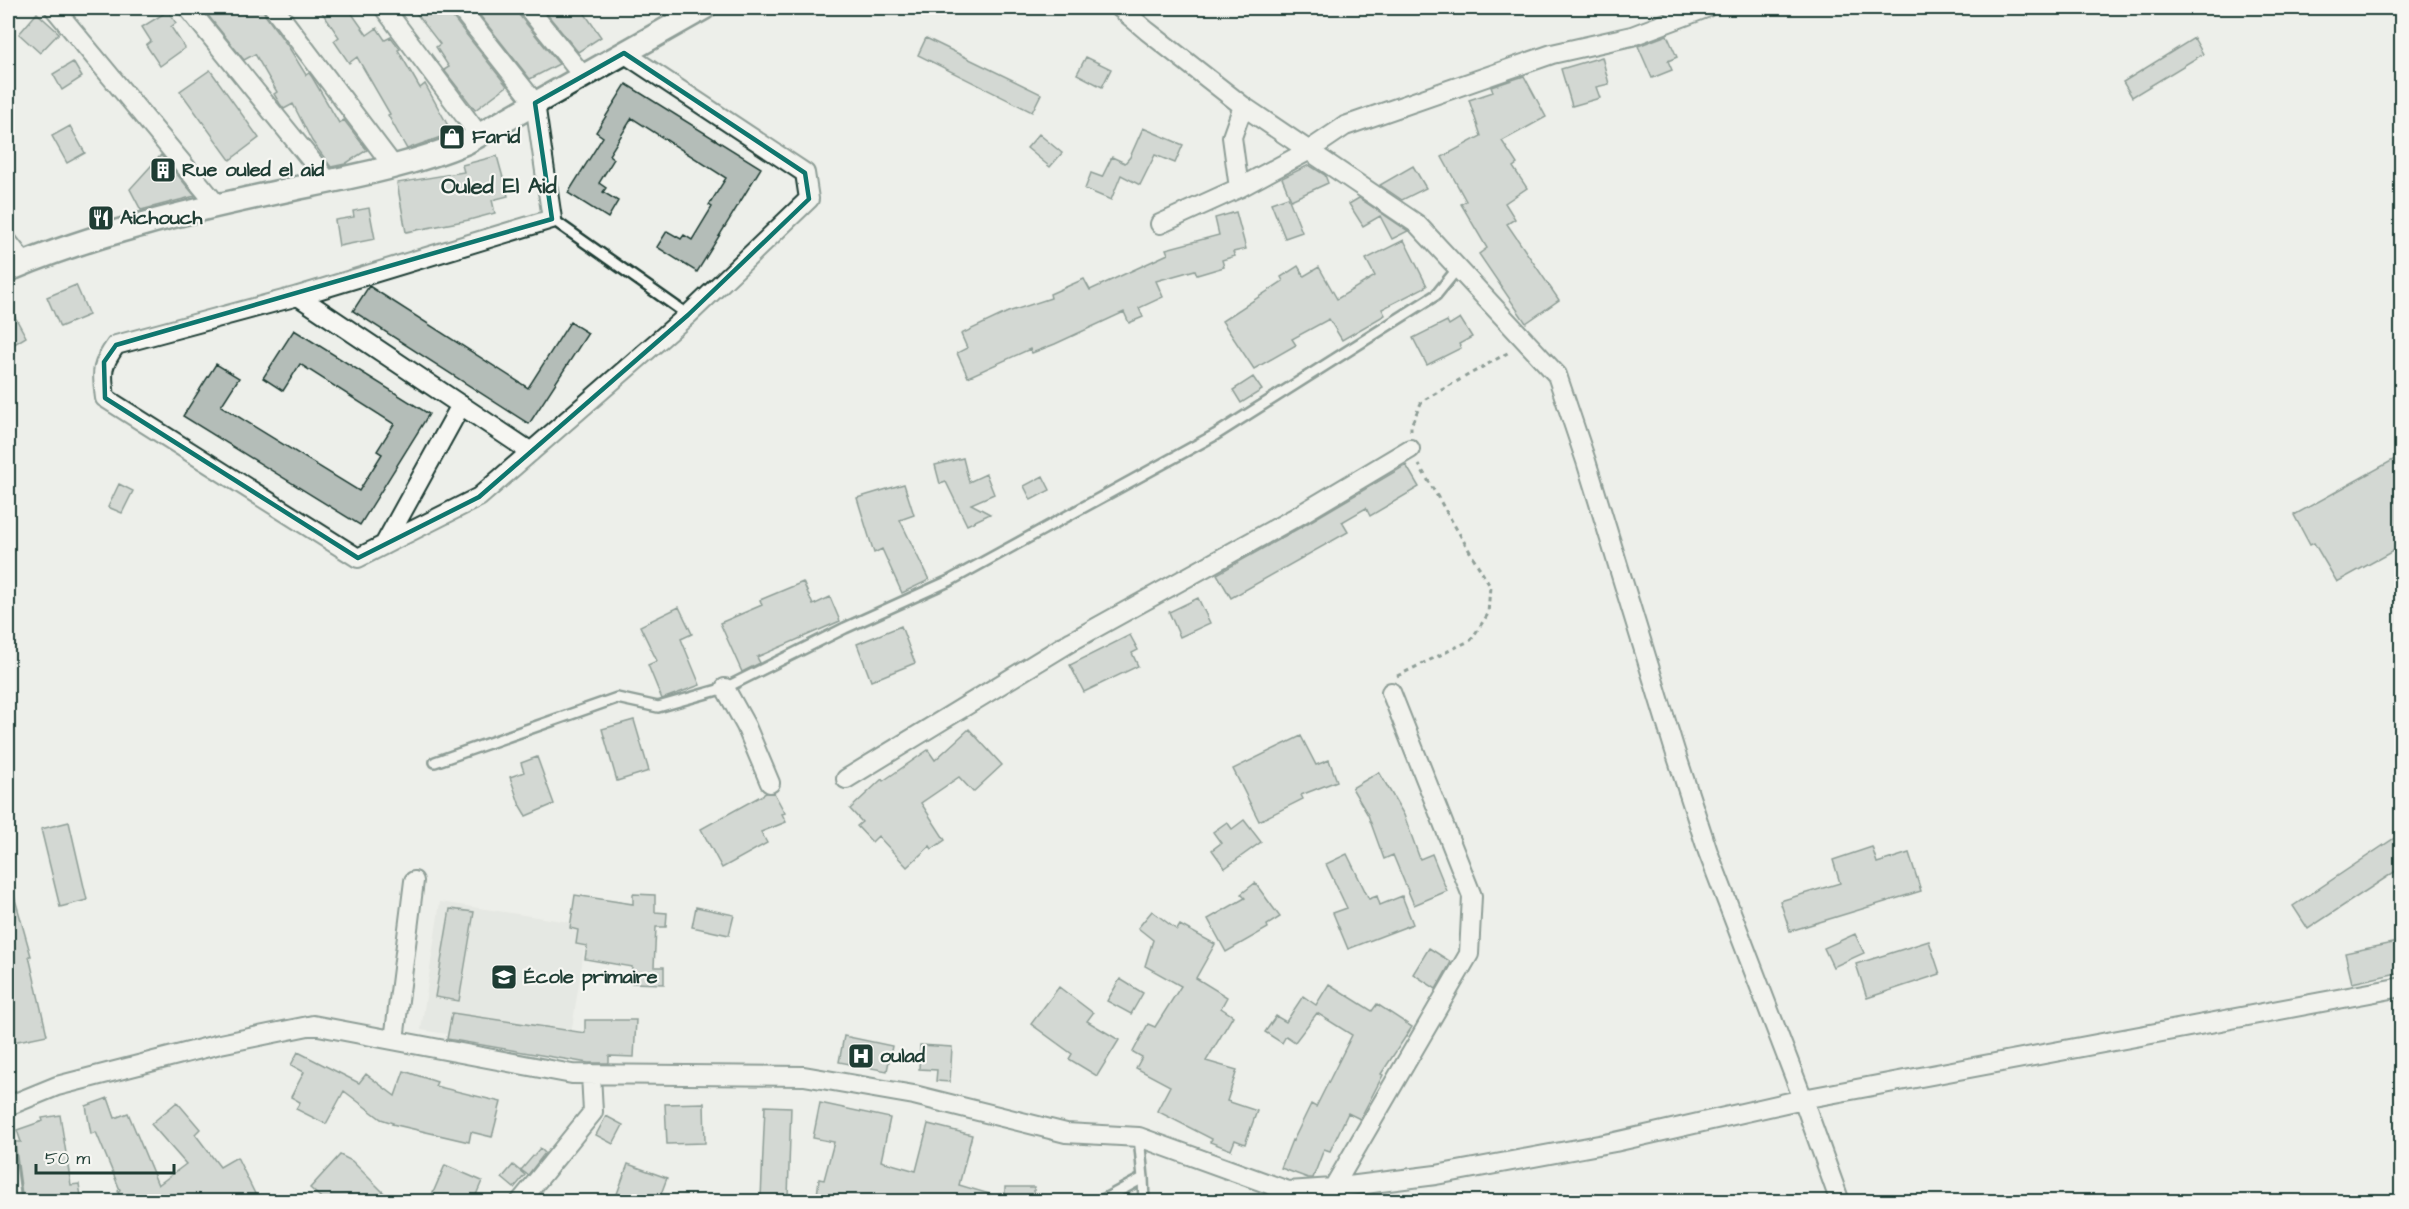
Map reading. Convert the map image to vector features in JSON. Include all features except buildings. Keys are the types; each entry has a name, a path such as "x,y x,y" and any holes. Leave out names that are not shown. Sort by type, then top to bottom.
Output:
{"street":[{"path":"54,8 217,205"},
{"path":"188,8 328,181"},
{"path":"274,8 394,167"},
{"path":"384,8 479,135"},
{"path":"460,8 535,103 552,219 298,296 116,345 104,362 105,398 358,558 479,497 688,315 809,199 805,173 624,53"},
{"path":"528,8 583,76"},
{"path":"8,242 16,266 106,234 217,205 394,167 447,150 479,135 704,8"},
{"path":"1120,8 1243,106 1418,224 1557,375 1708,852 1840,1202"},
{"path":"1160,224 1239,188 1308,151 1345,126 1552,54 1632,36 1706,8"},
{"path":"1239,188 1232,137 1243,106"},
{"path":"298,296 531,452"},
{"path":"383,545 461,405"},
{"path":"846,779 1072,641 1296,517 1410,449"},
{"path":"725,688 746,726 770,783"},
{"path":"1333,1188 1469,954 1473,896 1391,692"},
{"path":"394,1040 414,881"},
{"path":"8,1106 57,1086 220,1044 313,1025 572,1074 804,1076 914,1095 1066,1132 1139,1137 1288,1191 1333,1188 1436,1175 1615,1142 1803,1099 2402,987"},
{"path":"520,1202 593,1112 591,1074"}],"lane":[{"path":"552,219 688,315"},
{"path":"435,762 617,698 658,707 725,688 845,628 950,581 1215,435 1436,295 1458,268"},
{"path":"1139,1137 1144,1202"},
{"path":"8,1142 15,1202"},
{"path":"1099,1202 1143,1178"}],"path":[{"path":"1391,692 1397,675 1471,640 1488,614 1490,586 1410,449 1411,425 1422,401 1527,343"}],"highlighted area":[{"path":"624,53 805,173 809,199 688,315 479,497 358,558 105,398 104,362 116,345 552,219 535,103"}],"shaded area":[{"name":"École primaire","path":"440,902 588,925 568,1053 421,1030"}],"place":[{"name":"Farid","path":"452,137"},
{"name":"Rue ouled el aid","path":"163,170"},
{"name":"Aichouch","path":"101,218"},
{"name":"École primaire","path":"504,977"},
{"name":"oulad","path":"861,1056"}],"district":[{"name":"Ouled El Aid","path":"499,186"}]}
